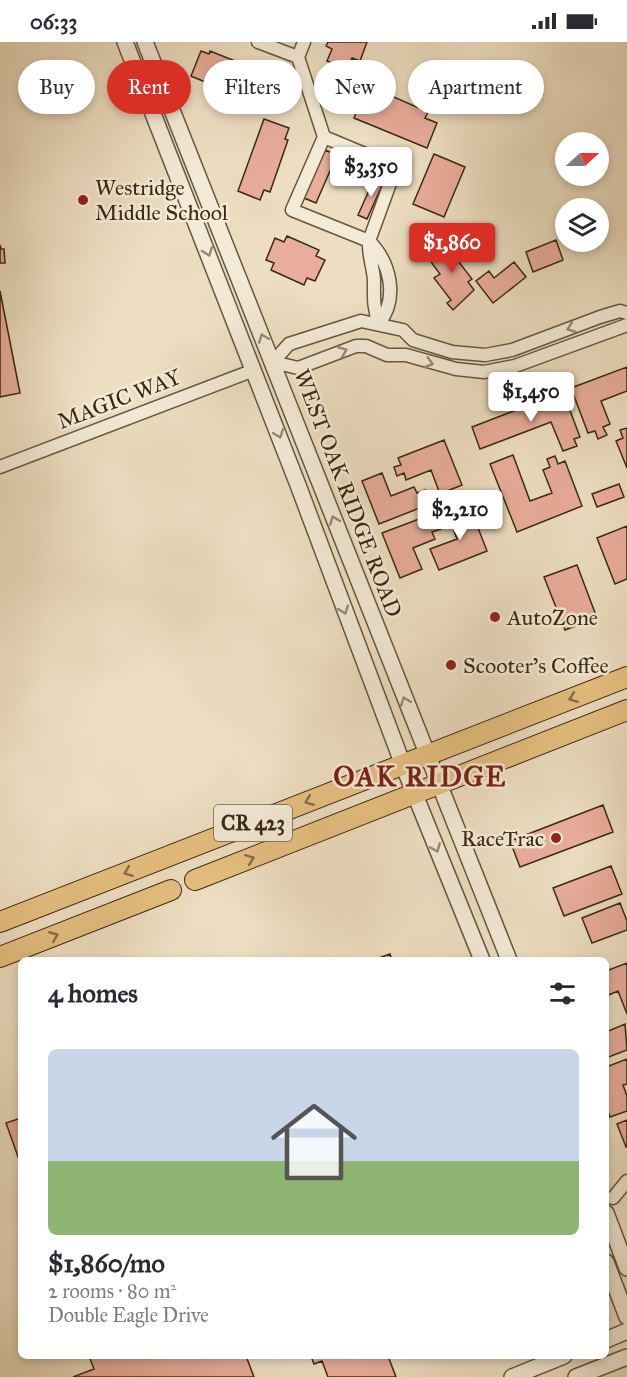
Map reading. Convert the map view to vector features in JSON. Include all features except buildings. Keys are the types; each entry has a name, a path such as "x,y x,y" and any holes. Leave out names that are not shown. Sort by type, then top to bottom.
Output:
{"highway":[{"name":"CR 423","path":"0,922 627,677"},
{"name":"CR 423","path":"195,880 627,710"},
{"path":"0,957 171,890"}],"street":[{"name":"WEST OAK RIDGE ROAD","path":"125,42 254,370 403,765 481,957"},
{"path":"134,42 171,138 196,169"},
{"name":"WEST OAK RIDGE ROAD","path":"145,42 508,957"},
{"path":"258,42 298,57"},
{"path":"304,42 298,57 324,137 292,210 369,241 382,254 391,295 387,312 378,323"},
{"path":"324,137 396,167 369,241 368,256 374,277 373,309 378,323"},
{"path":"254,370 273,362 290,344 361,321 403,330 413,340 452,352 485,355 512,351 600,316 620,311 627,313"},
{"path":"273,362 298,368 356,346 366,346 387,355 406,355 456,369 484,372 515,366 627,325"},
{"name":"MAGIC WAY","path":"0,467 254,370"},
{"path":"610,1199 627,1181"},
{"path":"610,1199 627,1201"},
{"path":"609,1221 627,1268"},
{"path":"609,1270 627,1317"},
{"path":"609,1339 627,1331"},
{"path":"576,1377 627,1357"},
{"path":"512,1377 557,1359"}],"place":[{"name":"Westridge Middle School","path":"83,200"},
{"name":"AutoZone","path":"495,617"},
{"name":"Scooter's Coffee","path":"451,665"},
{"name":"RaceTrac","path":"556,838"}],"district":[{"name":"OAK RIDGE","path":"420,776"}]}
